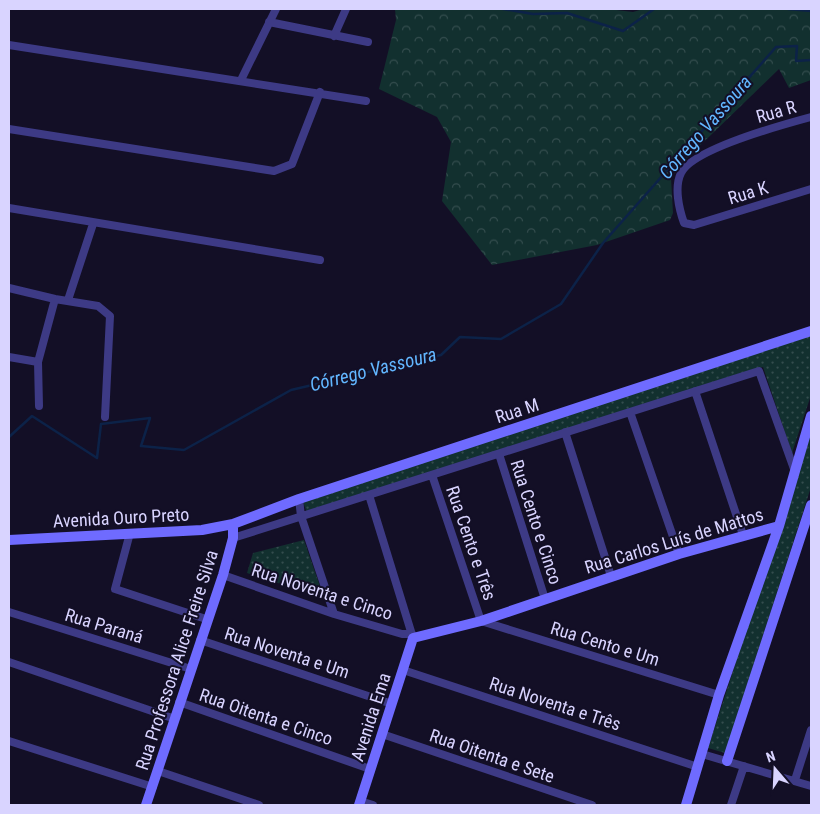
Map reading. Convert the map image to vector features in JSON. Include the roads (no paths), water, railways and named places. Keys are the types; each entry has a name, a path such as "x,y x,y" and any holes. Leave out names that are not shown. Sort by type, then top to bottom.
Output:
{"street":[{"path":"241,80 276,9"},
{"path":"334,36 346,9"},
{"path":"270,22 368,42"},
{"path":"9,45 320,92 366,101"},
{"path":"9,129 274,171 292,164 320,92"},
{"name":"Rua R","path":"694,225 684,222 680,211 678,193 681,173 694,160 759,131 811,117"},
{"name":"Rua K","path":"694,225 811,189"},
{"path":"9,208 93,224 320,260"},
{"path":"68,300 93,224"},
{"path":"9,288 55,299 98,306 110,316 105,417"},
{"path":"39,406 38,362 55,299"},
{"name":"Rua M","path":"233,524 299,499 811,331"},
{"path":"9,357 38,362"},
{"name":"Rua M","path":"233,538 759,371 794,469"},
{"path":"695,392 743,535"},
{"path":"630,412 679,554"},
{"path":"779,526 794,469 809,430 811,416"},
{"path":"565,432 611,576"},
{"name":"Rua Cento e Cinco","path":"499,454 545,599"},
{"name":"Rua Cento e Três","path":"432,475 481,621"},
{"path":"369,495 413,636"},
{"path":"299,499 302,516 334,614"},
{"path":"727,761 811,506"},
{"name":"Avenida Ouro Preto","path":"9,540 202,530 233,524"},
{"name":"Rua Professora Alice Freire Silva","path":"146,805 222,575 233,538 233,524"},
{"name":"Rua Carlos Luís de Mattos","path":"413,636 481,621 679,554 779,526"},
{"name":"Rua Carlos Luís de Mattos","path":"686,805 719,695 779,526"},
{"path":"130,533 115,589 206,620"},
{"name":"Rua Noventa e Cinco","path":"222,575 334,614 413,636"},
{"name":"Rua Paraná","path":"9,612 191,669"},
{"name":"Rua Cento e Um","path":"481,621 719,695"},
{"name":"Avenida Ema","path":"359,803 413,636"},
{"name":"Rua Noventa e Um","path":"200,640 392,704"},
{"path":"9,662 175,719"},
{"name":"Rua Noventa e Três","path":"403,670 698,767"},
{"name":"Rua Oitenta e Cinco","path":"180,702 370,769"},
{"path":"795,780 811,730"},
{"name":"Rua Oitenta e Sete","path":"382,734 592,805"},
{"path":"9,741 153,787"},
{"path":"702,754 811,786"},
{"path":"731,805 744,766"},
{"path":"158,771 259,805"},
{"path":"359,803 373,805"}],"waterway":[{"path":"503,9 533,14 567,13 623,31 654,9"},
{"path":"788,9 811,11"},
{"name":"Córrego Vassoura","path":"9,437 32,416 97,458 101,424 150,418 141,446 184,450 291,390 441,355 460,337 501,339 561,304 603,243 776,47 797,46 796,61 811,60"}]}
